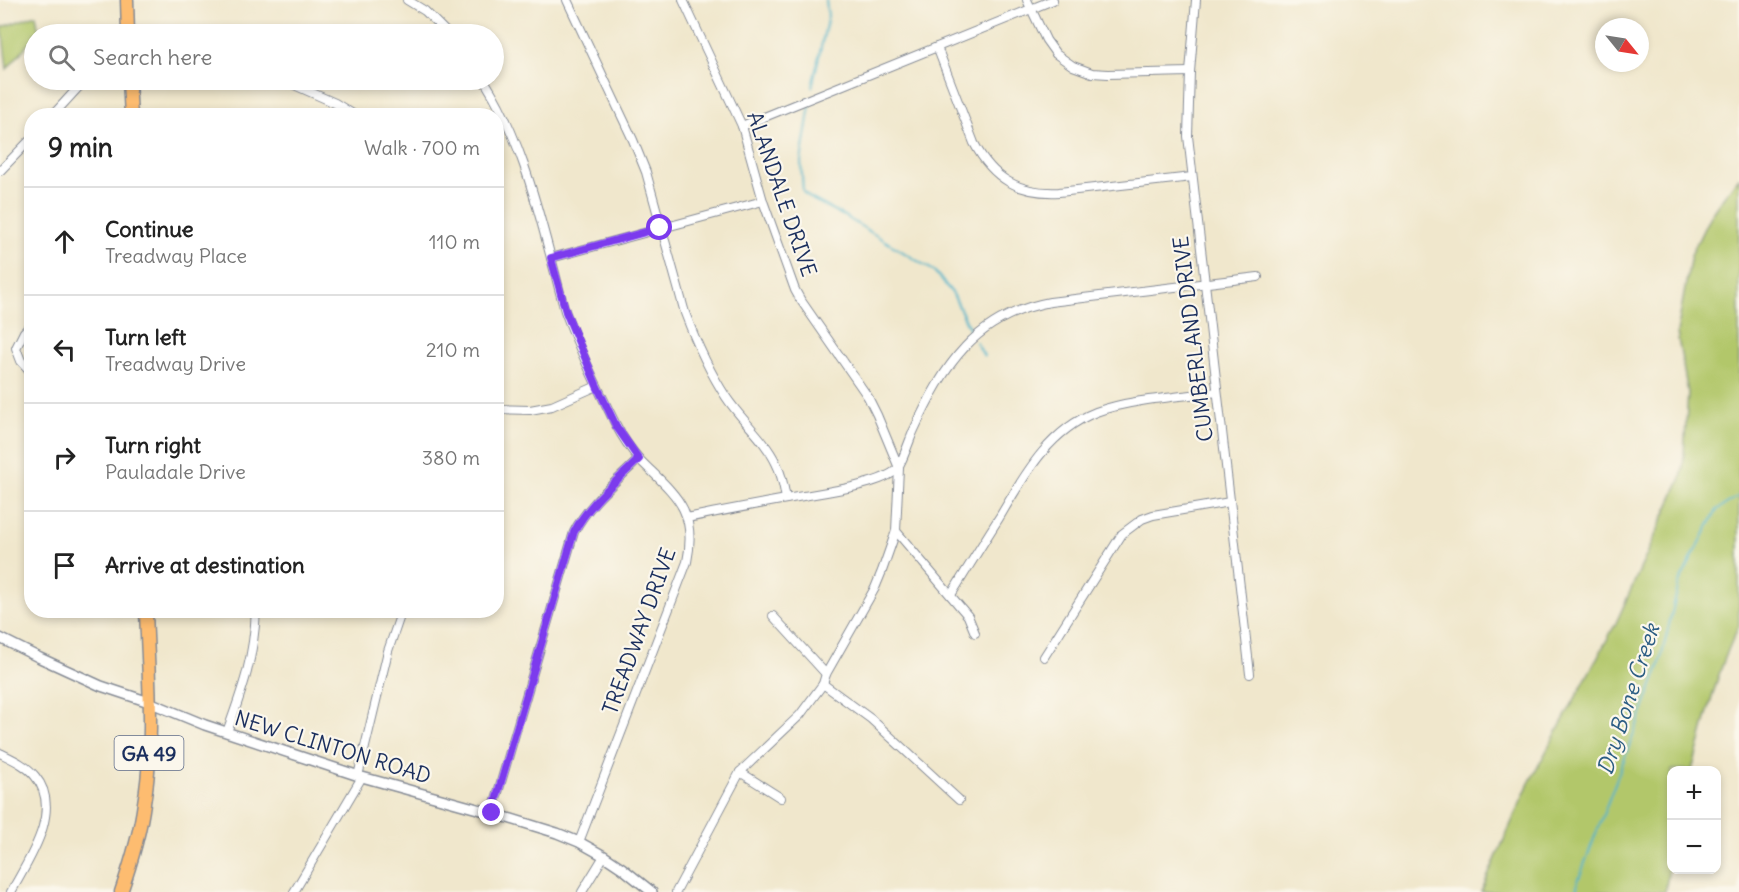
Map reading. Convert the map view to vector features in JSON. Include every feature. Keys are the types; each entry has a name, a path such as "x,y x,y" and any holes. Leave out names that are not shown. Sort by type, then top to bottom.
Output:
{"main road":[{"path":"127,0 128,24"},
{"path":"130,90 131,108"},
{"name":"GA 49","path":"121,892 130,867 145,803 150,746 146,618"}],"street":[{"path":"406,0 425,11 437,24"},
{"path":"567,0 646,172 660,228 694,336 725,396 773,457 783,483 786,499"},
{"name":"ALANDALE DRIVE","path":"676,892 740,772 800,715 823,684 826,674 874,588 896,531 899,468 868,397 800,299 763,201 742,126 683,0"},
{"path":"1027,0 1046,40 1056,54 1073,66 1092,73 1108,74 1190,72"},
{"path":"742,126 1053,0"},
{"name":"CUMBERLAND DRIVE","path":"1196,0 1188,119 1192,177 1250,674"},
{"path":"937,47 977,150 987,165 1006,181 1022,189 1041,193 1192,177"},
{"path":"59,108 76,90"},
{"path":"306,90 343,108"},
{"name":"TREADWAY DRIVE","path":"490,90 500,108"},
{"name":"TREADWAY DRIVE","path":"504,116 512,133 566,312 597,386 616,426 639,459 670,488 678,499 687,518 690,540 687,562 579,842"},
{"path":"0,171 24,146"},
{"path":"551,258 763,201"},
{"path":"687,518 837,490 887,476 899,468 917,424 944,374 968,343 995,321 1021,309 1050,302 1258,277"},
{"path":"24,332 16,348 24,364"},
{"path":"504,409 530,410 552,406 597,386"},
{"path":"951,595 1034,461 1055,437 1093,413 1108,408 1217,392"},
{"path":"492,813 574,532 581,518 639,459"},
{"path":"1044,657 1122,534 1142,519 1153,515 1230,502"},
{"path":"896,531 968,616 975,633"},
{"path":"773,616 826,674"},
{"path":"226,732 251,660 256,618"},
{"path":"294,892 360,776 388,651 399,618"},
{"name":"NEW CLINTON ROAD","path":"0,638 101,686 149,702 205,725 360,776 534,825 579,842 622,868 652,892"},
{"path":"823,684 871,719 959,800"},
{"path":"0,753 36,777 43,791 45,806 43,829 39,841 11,892"},
{"path":"740,772 781,798"},
{"path":"582,892 604,856"}],"green space":[{"path":"36,15 38,24 24,24 24,49 7,69 2,27"},
{"path":"1739,178 1739,626 1718,679 1693,766 1667,766 1668,874 1665,892 1481,892 1528,785 1616,623 1681,478 1688,393 1677,333 1691,255 1710,216"}],"waterway":[{"path":"812,87 828,16 826,0"},
{"path":"810,105 801,161 803,192 934,271 953,294 971,332"},
{"path":"976,342 984,356"},
{"name":"Dry Bone Creek","path":"1576,892 1578,881 1659,667 1679,583 1717,510 1739,496"}],"route":[{"path":"492,813 569,544 581,518 639,459 616,426 597,386 566,312 551,258 660,228"}]}
